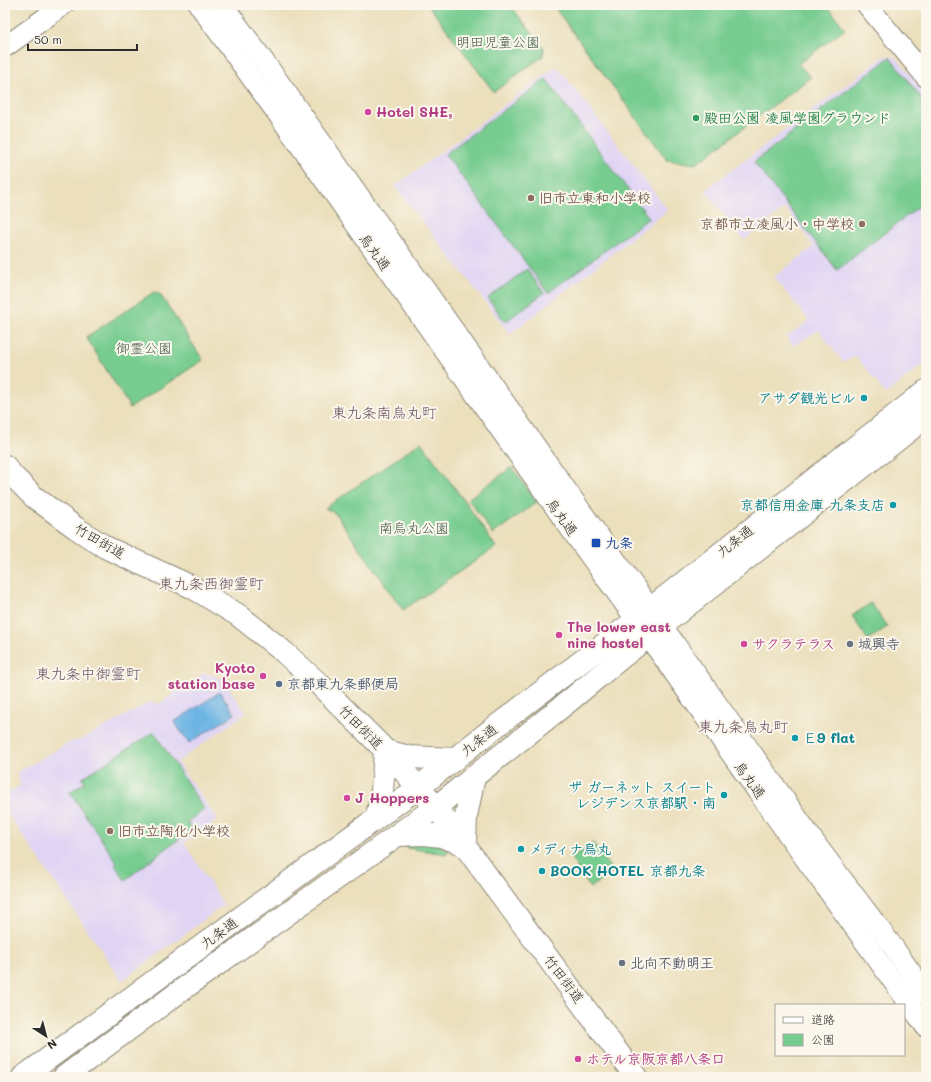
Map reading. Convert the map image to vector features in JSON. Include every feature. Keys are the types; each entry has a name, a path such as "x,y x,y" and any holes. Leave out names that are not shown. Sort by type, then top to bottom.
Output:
{"main road":[{"name":"九条通","path":"64,1077 183,989 398,835 474,777 649,622 926,391"},
{"name":"九条通","path":"23,1077 419,787 490,730 649,622 926,417"},
{"name":"竹田街道","path":"5,466 34,497 76,528 105,547 192,587 238,615 316,681 385,751 436,807 636,1077"},
{"path":"377,817 382,791 385,751 408,757 455,759"},
{"path":"398,835 423,834 442,836 464,845 466,816 474,777"}],"street":[{"path":"5,47 63,5"},
{"name":"烏丸通","path":"199,5 278,114 574,534 649,622 894,948 926,994"},
{"name":"烏丸通","path":"223,5 276,78 649,622 806,860 926,1027"},
{"path":"867,5 926,77"}],"shaded area":[{"name":"京都市立凌風小・中学校","path":"885,56 896,57 926,94 926,362 886,394 856,356 843,362 819,330 793,346 786,337 809,321 774,277 814,246 785,208 744,240 705,190"},
{"name":"旧市立東和小学校","path":"557,66 668,210 510,334 395,186"},
{"name":"旧市立陶化小学校","path":"204,673 223,679 246,713 177,762 218,820 184,842 224,905 122,981 5,809 5,795 21,785 16,773 70,742 81,740 150,702 159,704"}],"green space":[{"name":"明田児童公園","path":"428,5 510,5 544,48 543,56 494,92"},
{"name":"殿田公園 凌風学園グラウンド","path":"553,5 827,5 845,29 798,64 811,77 696,164 667,160"},
{"path":"890,57 926,104 926,201 837,270 754,162"},
{"path":"546,79 649,218 548,293 445,154"},
{"path":"527,269 544,293 505,322 488,298"},
{"name":"御霊公園","path":"154,292 160,294 203,360 130,408 86,337"},
{"name":"南烏丸公園","path":"421,442 496,547 403,610 335,513 325,508"},
{"path":"512,467 537,502 493,534 468,499"},
{"path":"871,603 887,627 868,640 852,616"},
{"path":"154,732 204,809 187,822 192,829 125,880 115,865 117,863 70,792 85,782 82,778"},
{"path":"425,839 449,850 446,854 407,848 404,844"},
{"path":"593,843 613,872 590,888 571,858"}],"water":[{"path":"220,692 235,714 189,743 174,722"}],"place":[{"name":"Hotel SHE,","path":"368,112"},
{"name":"殿田公園 凌風学園グラウンド","path":"696,118"},
{"name":"旧市立東和小学校","path":"531,198"},
{"name":"京都市立凌風小・中学校","path":"862,224"},
{"name":"アサダ観光ビル","path":"864,398"},
{"name":"京都信用金庫 九条支店","path":"893,505"},
{"name":"九条","path":"596,543"},
{"name":"The lower east nine hostel","path":"559,635"},
{"name":"サクラテラス","path":"744,644"},
{"name":"城興寺","path":"850,644"},
{"name":"Kyoto station base","path":"263,676"},
{"name":"京都東九条郵便局","path":"279,684"},
{"name":"Ｅ9 flat","path":"795,738"},
{"name":"ザ ガーネット スイート レジデンス京都駅・南","path":"724,795"},
{"name":"J Hoppers","path":"347,798"},
{"name":"旧市立陶化小学校","path":"110,831"},
{"name":"メディナ烏丸","path":"521,849"},
{"name":"BOOK HOTEL 京都九条","path":"542,871"},
{"name":"北向不動明王","path":"622,963"},
{"name":"ホテル京阪京都八条口","path":"578,1059"}],"district":[{"name":"東九条南烏丸町","path":"384,413"},
{"name":"東九条西御霊町","path":"211,584"},
{"name":"東九条中御霊町","path":"88,674"},
{"name":"東九条烏丸町","path":"743,727"}]}
